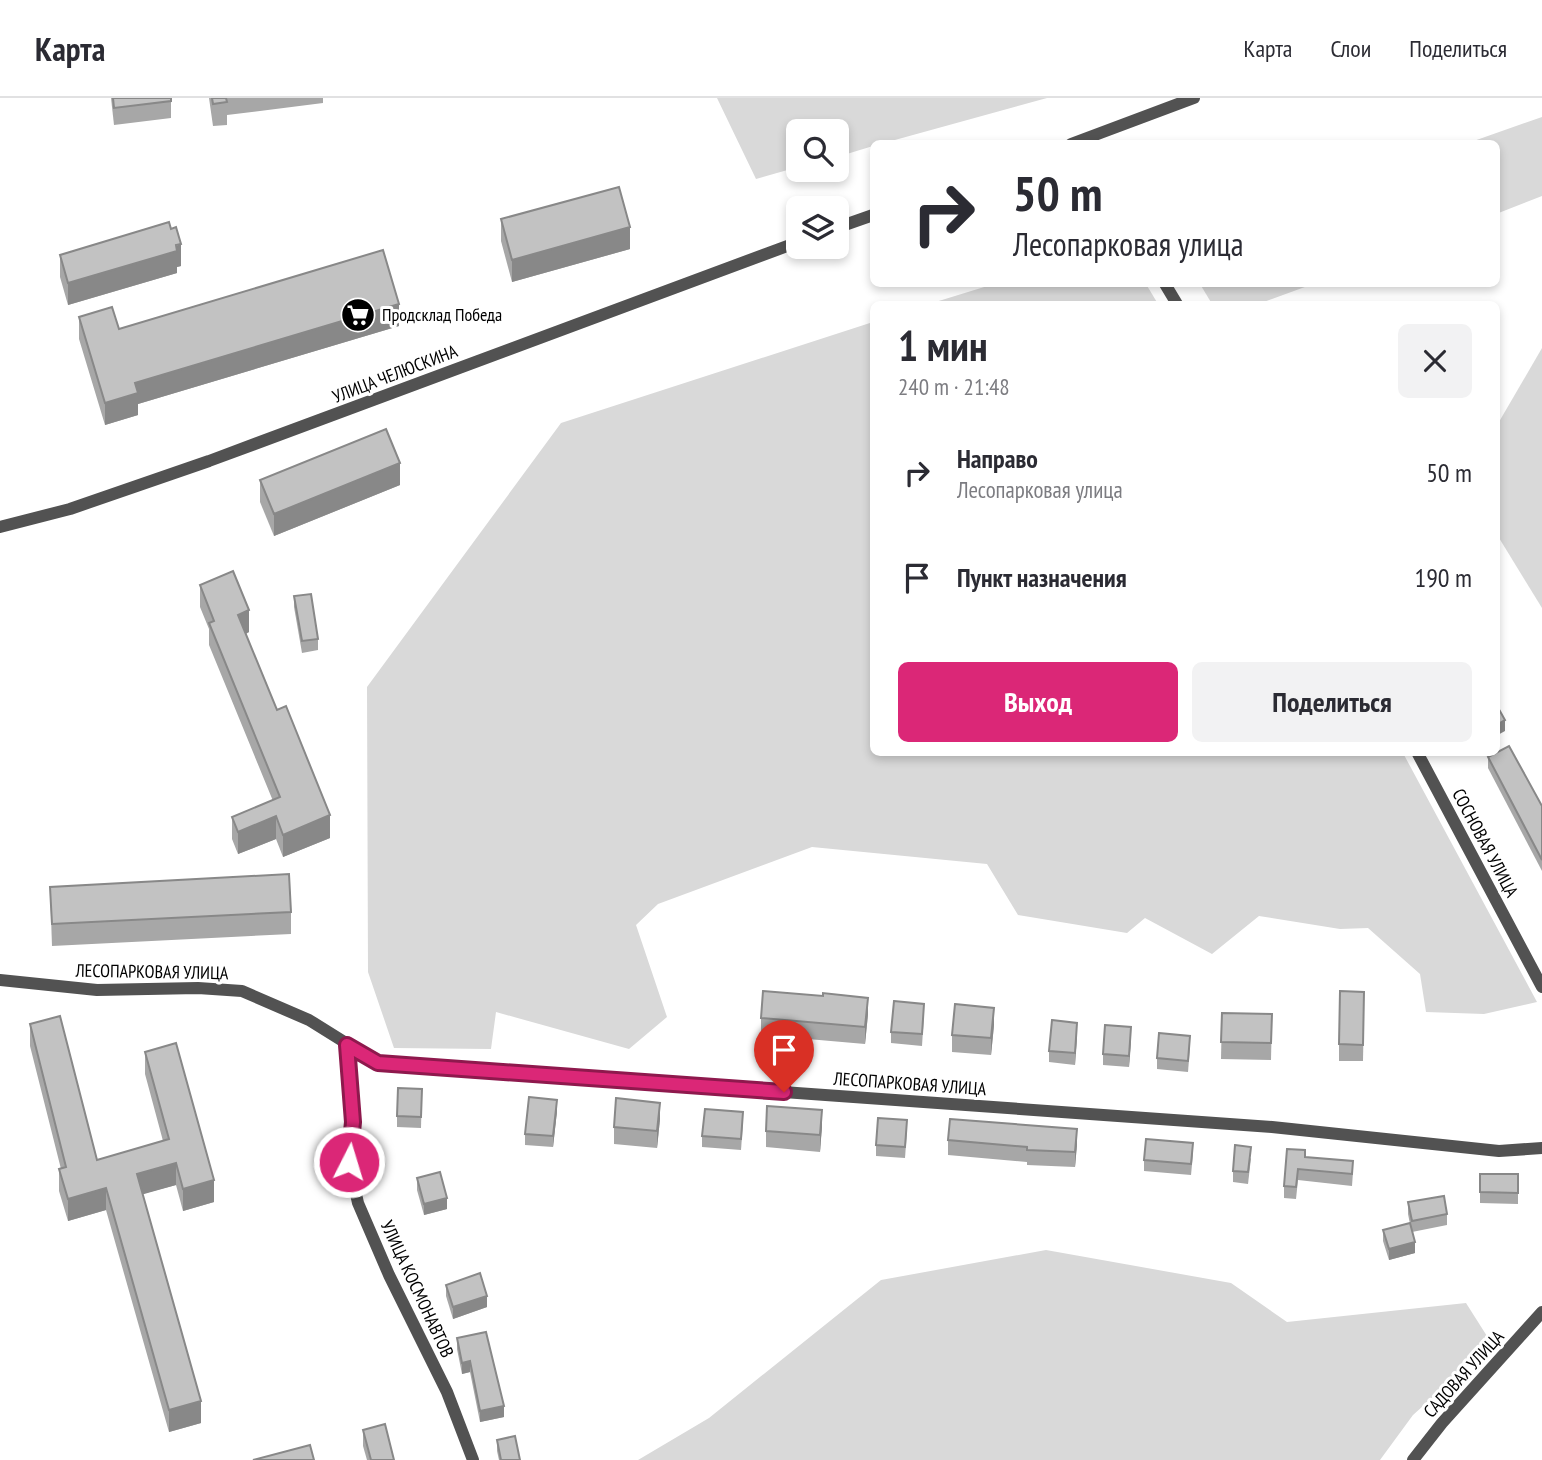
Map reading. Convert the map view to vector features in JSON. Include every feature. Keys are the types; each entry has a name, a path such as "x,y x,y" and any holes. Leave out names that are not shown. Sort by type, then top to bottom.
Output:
{"street":[{"path":"1089,140 1194,98"},
{"path":"849,223 870,216"},
{"name":"УЛИЦА ЧЕЛЮСКИНА","path":"0,527 70,509 209,461 786,246"},
{"name":"СОСНОВАЯ УЛИЦА","path":"1419,756 1542,987"},
{"name":"ЛЕСОПАРКОВАЯ УЛИЦА","path":"0,980 97,990 198,988 242,991 309,1020 378,1063 1272,1127 1499,1151 1542,1148"},
{"name":"УЛИЦА КОСМОНАВТОВ","path":"347,1045 353,1122 349,1162 358,1203 447,1392 473,1460"},
{"name":"САДОВАЯ УЛИЦА","path":"1413,1460 1442,1423 1542,1312"}],"shaded area":[{"path":"717,98 1047,98 895,140 870,140 870,147 849,153 849,119 786,119 786,170 756,179"},
{"path":"1542,117 1542,196 1500,212 1500,140 1477,140"},
{"path":"984,287 1148,287 1156,301 939,301"},
{"path":"1202,287 1305,287 1266,301 1210,301"},
{"path":"870,323 870,756 1405,756 1537,1002 1484,1014 1426,1012 1420,974 1368,928 1340,929 1259,916 1212,954 1145,918 1127,933 1018,915 987,864 812,847 658,904 636,925 667,1017 629,1049 496,1012 491,1049 394,1048 368,972 367,687 561,423"},
{"path":"1542,348 1542,608 1500,540 1500,420"},
{"path":"1046,1250 1231,1283 1287,1322 1466,1303 1492,1344 1413,1415 1380,1460 638,1460 709,1418 881,1280"}],"building":[{"path":"113,98 171,98 171,101 114,108"},
{"path":"212,98 226,98 227,102 213,104"},
{"path":"619,187 630,227 512,260 501,219"},
{"path":"169,222 171,229 176,227 181,244 176,245 177,251 68,283 60,255"},
{"path":"383,250 399,304 135,383 138,393 105,403 79,317 112,307 119,329"},
{"path":"386,429 400,463 274,514 260,480"},
{"path":"233,571 249,610 238,615 277,710 286,706 330,815 283,835 276,816 238,832 232,817 280,797 209,623 214,621 200,585"},
{"path":"311,594 318,639 302,641 294,596"},
{"path":"1509,746 1542,806 1542,860 1488,757 1500,756 1500,751"},
{"path":"289,874 291,912 52,924 50,887"},
{"path":"763,991 868,998 865,1027 761,1018"},
{"path":"1340,991 1364,992 1363,1045 1339,1044"},
{"path":"894,1001 924,1004 922,1034 891,1032"},
{"path":"955,1004 994,1008 991,1038 952,1035"},
{"path":"1222,1013 1272,1014 1271,1043 1221,1042"},
{"path":"60,1016 97,1160 169,1139 145,1052 176,1043 214,1180 183,1189 176,1163 137,1174 201,1401 169,1410 106,1188 68,1199 59,1169 66,1167 30,1024"},
{"path":"1052,1020 1077,1023 1075,1053 1049,1051"},
{"path":"1105,1025 1131,1027 1129,1056 1103,1054"},
{"path":"1159,1033 1190,1036 1188,1061 1157,1058"},
{"path":"398,1088 422,1089 421,1117 397,1116"},
{"path":"529,1097 557,1100 553,1136 525,1134"},
{"path":"616,1098 660,1103 657,1131 614,1127"},
{"path":"767,1106 822,1110 820,1135 766,1131"},
{"path":"705,1109 743,1112 741,1139 702,1136"},
{"path":"878,1118 907,1120 905,1147 876,1145"},
{"path":"950,1119 1077,1129 1075,1152 1027,1150 1027,1147 948,1140"},
{"path":"1146,1139 1193,1143 1191,1164 1144,1160"},
{"path":"1235,1145 1251,1147 1248,1172 1233,1171"},
{"path":"1287,1149 1305,1150 1305,1157 1353,1161 1352,1174 1298,1169 1296,1187 1284,1186"},
{"path":"440,1172 447,1198 424,1204 417,1178"},
{"path":"1480,1174 1518,1174 1518,1193 1480,1192"},
{"path":"1444,1196 1447,1214 1412,1221 1408,1202"},
{"path":"1410,1223 1415,1242 1389,1249 1383,1230"},
{"path":"480,1273 487,1296 453,1307 446,1285"},
{"path":"486,1332 504,1406 480,1411 470,1361 462,1363 457,1338"},
{"path":"385,1424 394,1460 371,1460 363,1430"},
{"path":"515,1436 520,1460 501,1460 497,1440"},
{"path":"310,1445 314,1460 253,1460"}],"place":[{"name":"Продсклад Победа","path":"358,315"}],"route":[{"path":"349,1162 353,1122 347,1045 378,1063 784,1092"}]}
